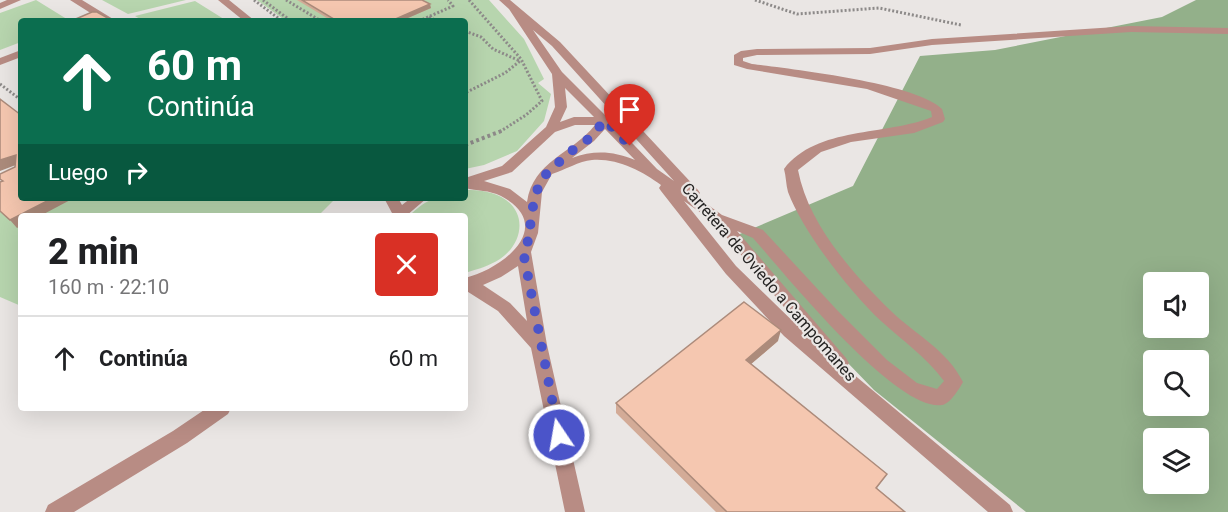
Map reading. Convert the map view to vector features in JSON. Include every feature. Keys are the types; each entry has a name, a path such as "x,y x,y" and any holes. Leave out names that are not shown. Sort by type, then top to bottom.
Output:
{"street":[{"path":"0,6 16,0"},
{"path":"75,0 106,18"},
{"path":"223,0 246,18"},
{"name":"Carretera de Oviedo a Campomanes","path":"509,4 556,44 717,218 862,390"},
{"name":"Carretera de Oviedo a Campomanes","path":"509,4 558,74 654,173 731,270 790,331 862,390"},
{"path":"550,170 589,156 614,156 654,173 717,218 758,234 831,315 881,365 910,389 940,398 954,382 935,356 886,316 843,269 813,226 795,191 791,169 816,149 849,138 914,129 939,119 936,109 912,98 858,85 751,67 738,63 738,57 745,52 870,51 932,42 1131,29 1204,29 1228,32"},
{"path":"0,62 18,54"},
{"path":"582,72 581,86 602,108 605,120"},
{"path":"551,129 561,107 558,74"},
{"path":"468,282 490,276 509,265 523,251 531,235 530,218 540,180 590,138 605,120"},
{"path":"468,183 507,168 551,129 574,121 605,120 629,132 658,155"},
{"path":"468,184 495,188 511,195 524,205 530,218"},
{"path":"401,213 416,201"},
{"path":"523,251 571,510"},
{"path":"468,284 504,307 539,345"},
{"path":"862,390 938,459 1003,512"},
{"path":"56,512 180,437 218,411"}],"path":[{"path":"254,0 278,18"},
{"path":"263,0 287,18"},
{"path":"286,0 316,18"},
{"path":"428,17 453,6 448,0"},
{"path":"468,144 478,142 529,115 542,101 519,54 469,0"},
{"path":"755,0 797,14 879,8 969,27"},
{"path":"468,32 481,38 492,49 520,61 505,73 468,92"},
{"path":"0,84 18,98"}],"green space":[{"path":"36,0 65,18 18,18 18,43 0,50 0,13"},
{"path":"102,0 186,0 128,14"},
{"path":"257,0 489,0 524,39 544,79 538,83 551,94 544,121 517,151 484,165 468,168 468,18 282,18"},
{"path":"1196,0 1228,0 1228,512 1026,512 874,390 728,239 853,186 920,56 995,50 1162,17"},
{"path":"195,1 222,18 138,18 135,16"},
{"path":"0,189 18,197 18,201 333,201 321,213 18,213 18,305 0,297"},
{"path":"468,190 496,195 506,200 517,214 519,230 517,238 513,246 500,259 468,272 468,213 412,213 429,201 468,201"}],"building":[{"path":"302,0 422,0 430,4 398,18 332,18"},
{"path":"97,12 108,18 78,18"},
{"path":"0,99 18,113 18,201 47,201 24,213 18,213 18,216 10,220 0,211 0,182 3,181 0,179 0,174 15,167 16,155 0,160"},
{"path":"744,302 781,330 746,360 887,474 876,488 905,512 727,512 616,403"}],"route":[{"path":"559,435 539,345 523,251 531,235 530,218 540,180 570,152 590,138 605,120 630,146"}]}
